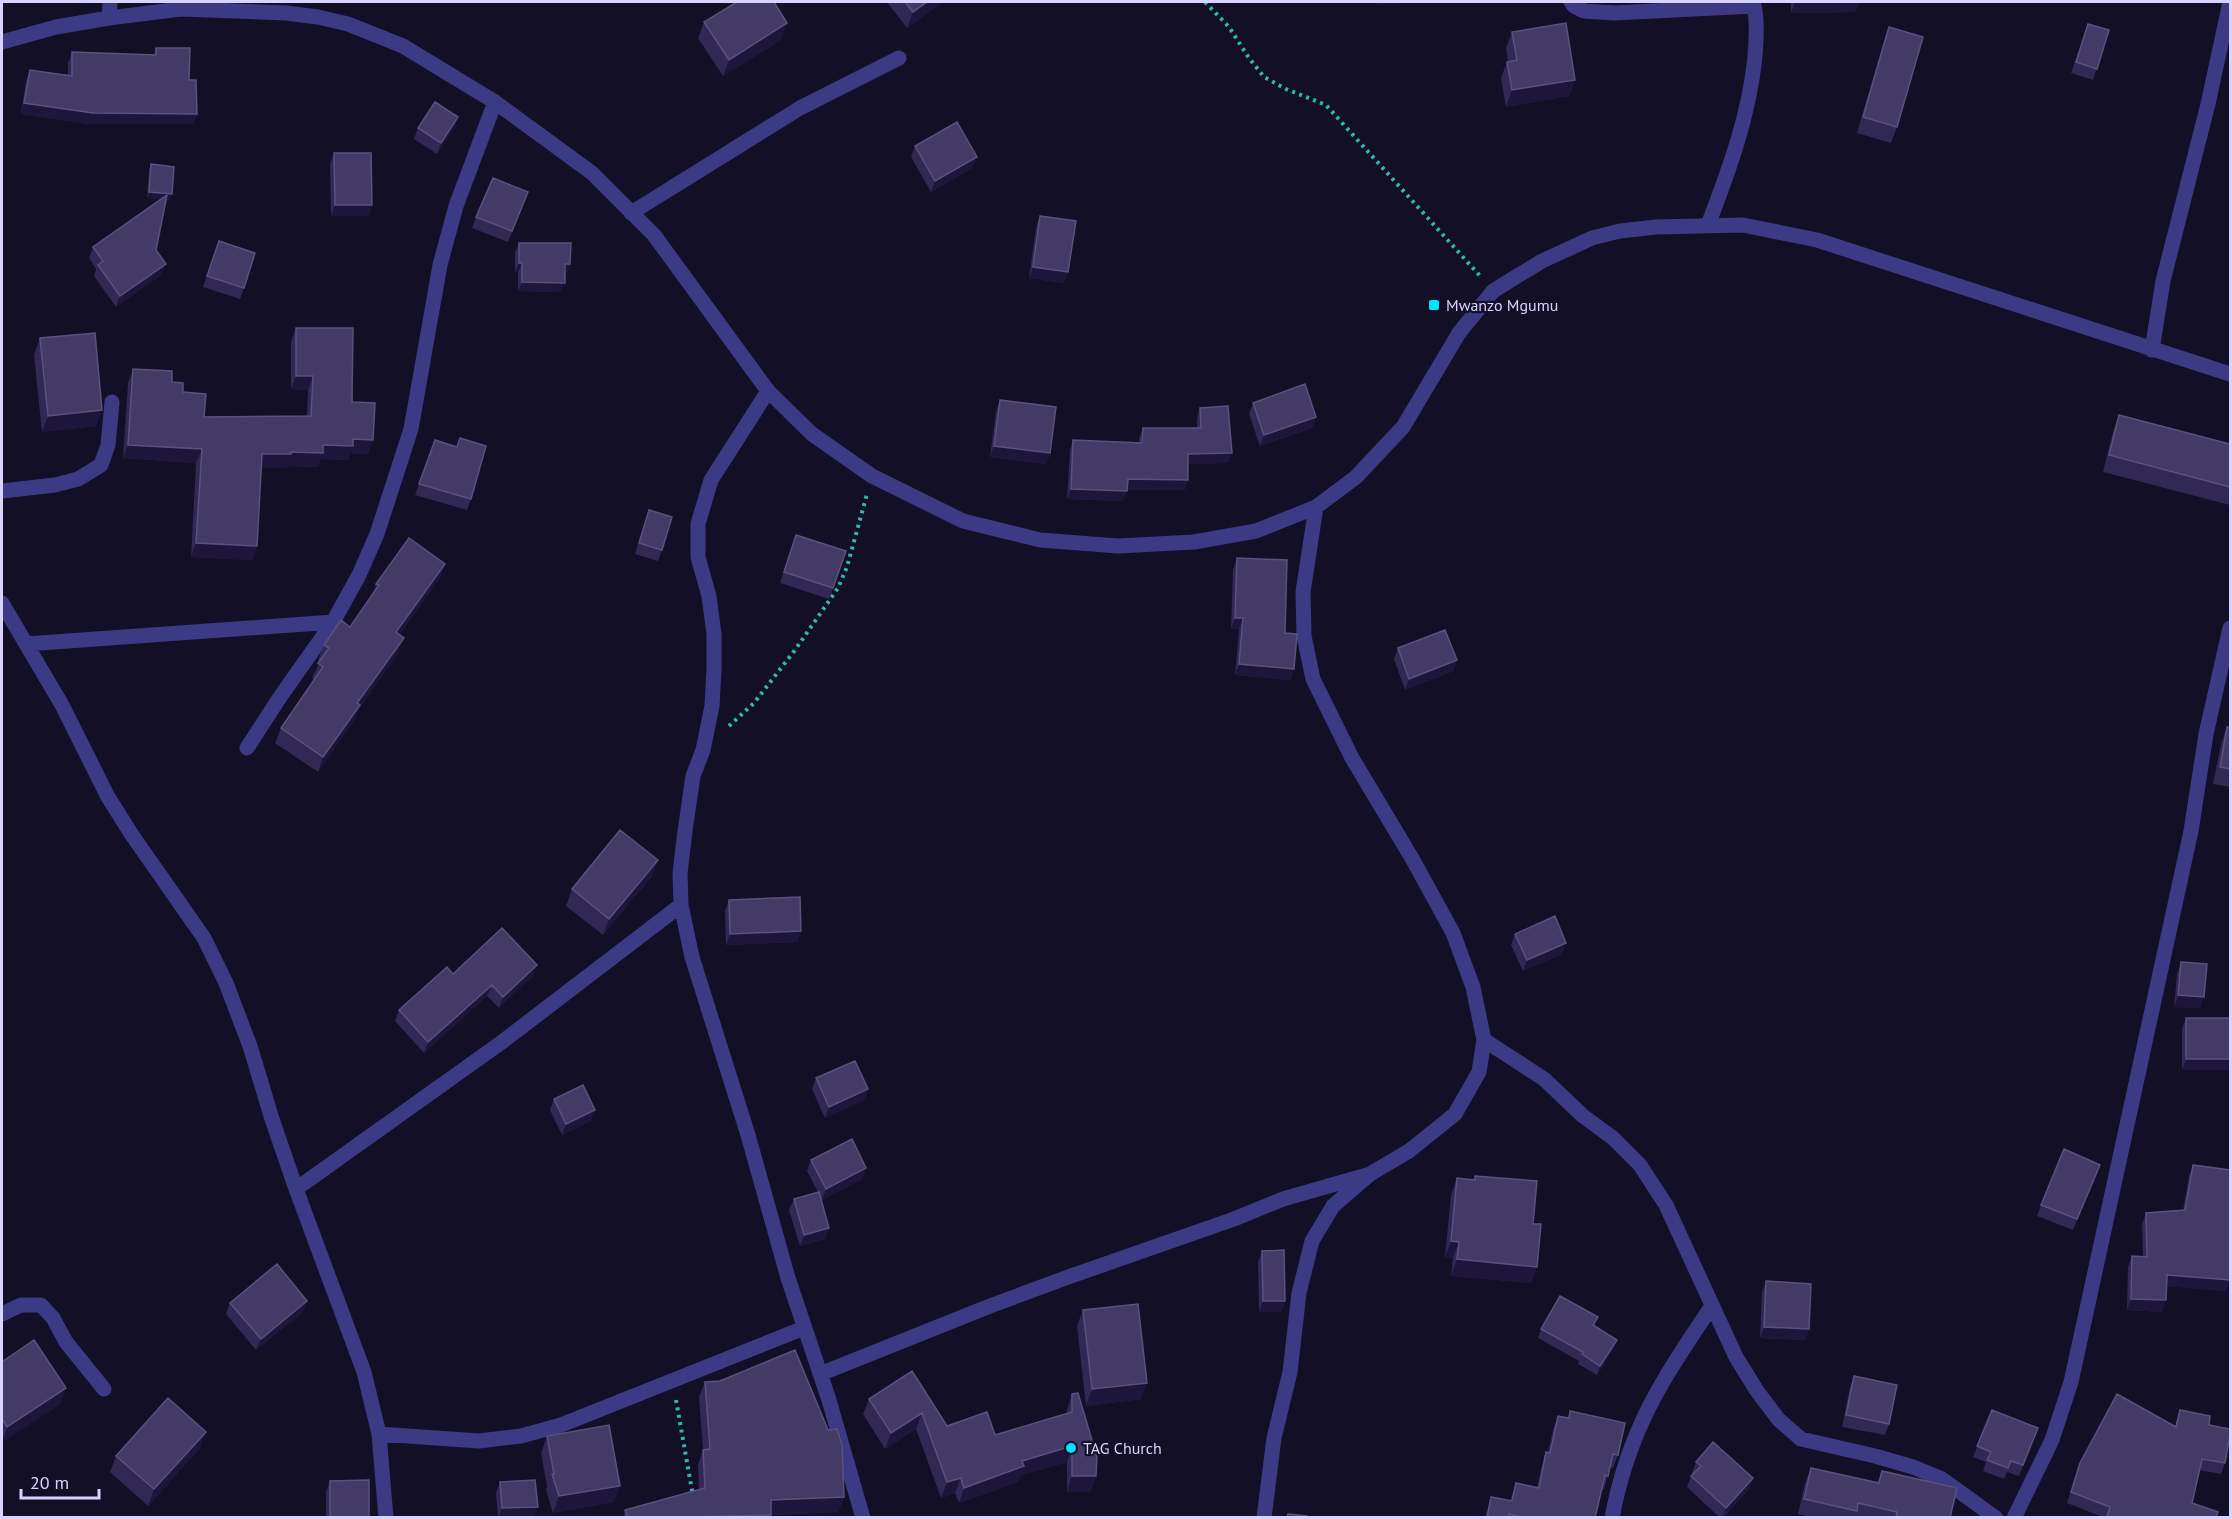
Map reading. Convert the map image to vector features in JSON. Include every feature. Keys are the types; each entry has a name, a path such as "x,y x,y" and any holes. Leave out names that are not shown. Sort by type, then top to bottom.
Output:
{"street":[{"path":"109,18 110,2"},
{"path":"1571,2 1584,11 1614,13 1754,4 1757,38 1752,84 1736,151 1708,225"},
{"path":"2152,350 2163,281 2208,104 2230,2"},
{"path":"2,42 56,27 181,9 286,7 348,24 403,46 495,102 592,172 654,235 768,391 812,434 872,476 963,520 1040,540 1118,546 1194,542 1256,531 1316,507 1356,477 1403,427 1459,333 1493,291 1542,261 1592,238 1629,230 1743,225 1817,240 2230,374"},
{"path":"631,213 800,108 899,58"},
{"path":"247,748 333,622 359,575 377,534 408,440 440,265 456,206 495,102"},
{"path":"768,391 711,480 698,524 698,557 709,596 714,634 714,670 712,706 703,750 693,776 684,831 680,873 681,904 692,957 863,1518"},
{"path":"2,491 78,479 101,465 108,445 112,402"},
{"path":"1264,1518 1274,1438 1290,1372 1299,1293 1312,1241 1333,1206 1370,1174 1409,1151 1455,1114 1479,1072 1484,1040 1473,987 1453,933 1413,860 1352,758 1313,679 1304,636 1303,592 1316,507"},
{"path":"2,603 62,705 108,796 132,835 204,938 226,983 250,1046 296,1189 364,1372 379,1434 386,1518"},
{"path":"26,644 333,622"},
{"path":"2014,1518 2052,1440 2071,1382 2191,831 2206,734 2230,628"},
{"path":"296,1189 501,1042 681,904"},
{"path":"1484,1040 1544,1079 1583,1116 1613,1138 1640,1165 1666,1205 1736,1357 1779,1420 1801,1439 1913,1467 1942,1479 1996,1518"},
{"path":"820,1374 990,1306 1234,1219 1283,1199 1370,1174"},
{"path":"2,1314 21,1305 41,1305 54,1318 66,1341 104,1389"},
{"path":"1611,1518 1618,1484 1636,1431 1674,1362 1712,1306"},
{"path":"379,1434 478,1441 521,1436 561,1425 804,1328"}],"path":[{"path":"1205,2 1229,27 1264,77 1286,89 1326,105 1493,291"},
{"path":"729,726 754,703 795,650 838,588 847,567 872,476"},
{"path":"672,1381 694,1506"}],"building":[{"path":"737,2 774,2 787,23 729,60 704,22"},
{"path":"905,2 927,2 913,12"},
{"path":"1566,23 1575,80 1512,90 1507,62 1517,60 1512,32"},
{"path":"2088,24 2109,30 2097,69 2076,62"},
{"path":"1889,27 1923,37 1897,127 1863,117"},
{"path":"156,48 190,48 189,80 196,80 197,114 93,113 24,103 30,70 72,76 72,52 156,55"},
{"path":"435,102 458,117 441,143 418,128"},
{"path":"957,122 977,157 935,181 915,146"},
{"path":"334,153 371,153 372,205 335,205"},
{"path":"151,164 174,167 172,194 149,192"},
{"path":"493,178 528,192 512,231 476,217"},
{"path":"167,195 156,250 166,264 120,296 98,265 103,261 93,247"},
{"path":"1040,216 1076,221 1068,272 1033,267"},
{"path":"219,241 255,253 244,288 207,276"},
{"path":"519,243 571,243 570,264 565,264 565,283 522,282"},
{"path":"296,328 353,328 352,402 375,403 373,440 353,439 353,446 323,445 323,453 262,454 257,546 196,543 202,449 128,445 133,369 172,371 172,382 183,383 183,392 206,394 204,417 311,416 313,376 296,376"},
{"path":"95,333 102,410 48,416 40,338"},
{"path":"1305,384 1316,417 1264,435 1253,403"},
{"path":"1000,400 1056,407 1050,453 994,446"},
{"path":"1228,406 1232,453 1188,454 1188,480 1128,479 1127,491 1071,489 1073,440 1142,443 1143,428 1201,428 1200,408"},
{"path":"2119,415 2230,444 2230,487 2109,455"},
{"path":"460,438 486,446 471,499 419,484 435,440 457,447"},
{"path":"649,510 672,517 662,550 639,543"},
{"path":"796,535 846,551 833,588 784,572"},
{"path":"409,538 445,564 396,632 404,638 357,703 360,705 323,757 281,728 323,667 318,663 329,648 324,645 341,620 350,627 379,585 376,584"},
{"path":"1237,558 1287,560 1285,633 1297,634 1294,669 1239,664 1243,618 1235,618"},
{"path":"1445,630 1457,660 1409,679 1398,648"},
{"path":"2227,727 2230,727 2230,769 2220,767"},
{"path":"620,830 658,860 609,919 572,889"},
{"path":"800,897 801,931 730,934 729,900"},
{"path":"1555,916 1566,943 1527,960 1515,934"},
{"path":"502,928 537,965 503,997 492,985 428,1042 399,1010 447,967 453,974"},
{"path":"2181,962 2207,964 2204,997 2178,995"},
{"path":"2186,1018 2230,1018 2230,1059 2186,1059"},
{"path":"855,1061 868,1089 829,1107 816,1078"},
{"path":"583,1085 595,1110 566,1124 554,1099"},
{"path":"852,1139 866,1168 826,1189 811,1160"},
{"path":"2064,1149 2100,1165 2077,1219 2041,1205"},
{"path":"2193,1165 2230,1170 2230,1280 2167,1275 2166,1300 2131,1299 2132,1256 2147,1257 2146,1213 2185,1210"},
{"path":"1475,1176 1537,1181 1533,1224 1541,1224 1537,1267 1457,1259 1459,1242 1451,1241 1457,1178 1475,1180"},
{"path":"819,1192 829,1228 804,1235 794,1199"},
{"path":"1284,1250 1285,1301 1263,1301 1262,1251"},
{"path":"277,1264 307,1301 261,1339 230,1303"},
{"path":"1766,1281 1811,1284 1809,1329 1764,1327"},
{"path":"1560,1296 1598,1317 1593,1325 1617,1340 1600,1366 1582,1354 1583,1352 1541,1329"},
{"path":"1138,1304 1147,1383 1092,1389 1083,1310"},
{"path":"34,1340 66,1388 7,1427 2,1419 2,1362"},
{"path":"795,1350 828,1430 837,1429 842,1445 844,1497 771,1500 771,1515 628,1518 625,1510 705,1488 703,1450 710,1449 705,1382 720,1381"},
{"path":"912,1371 947,1426 987,1412 995,1435 1072,1412 1072,1394 1078,1393 1097,1457 1096,1476 1072,1476 1072,1446 1022,1461 1024,1466 964,1488 961,1478 947,1482 922,1413 891,1433 869,1399"},
{"path":"1854,1376 1897,1385 1889,1424 1846,1415"},
{"path":"2117,1394 2176,1427 2180,1410 2210,1416 2209,1425 2230,1429 2225,1463 2202,1459 2192,1503 2218,1512 2216,1518 2108,1518 2110,1507 2071,1492 2080,1463"},
{"path":"168,1398 206,1432 154,1489 116,1456"},
{"path":"1992,1410 2038,1428 2023,1465 2011,1461 2008,1468 1987,1460 1991,1452 1977,1446"},
{"path":"1570,1411 1625,1423 1618,1455 1613,1454 1608,1476 1605,1475 1595,1518 1525,1518 1509,1514 1508,1518 1487,1518 1491,1497 1512,1501 1516,1483 1539,1488 1546,1452 1550,1453 1558,1416 1569,1418"},
{"path":"609,1425 620,1486 559,1496 552,1474 554,1474 547,1436"},
{"path":"1713,1442 1753,1478 1726,1508 1691,1476 1701,1466 1696,1462"},
{"path":"1811,1468 1879,1483 1882,1471 1957,1488 1950,1518 1896,1518 1897,1512 1858,1503 1857,1511 1804,1499"},
{"path":"369,1480 369,1518 330,1518 330,1481"},
{"path":"535,1480 538,1507 502,1508 500,1482"},
{"path":"1288,1514 1307,1516 1307,1518 1287,1518"}],"place":[{"name":"Mwanzo Mgumu","path":"1434,305"},
{"name":"TAG Church","path":"1071,1448"}]}
